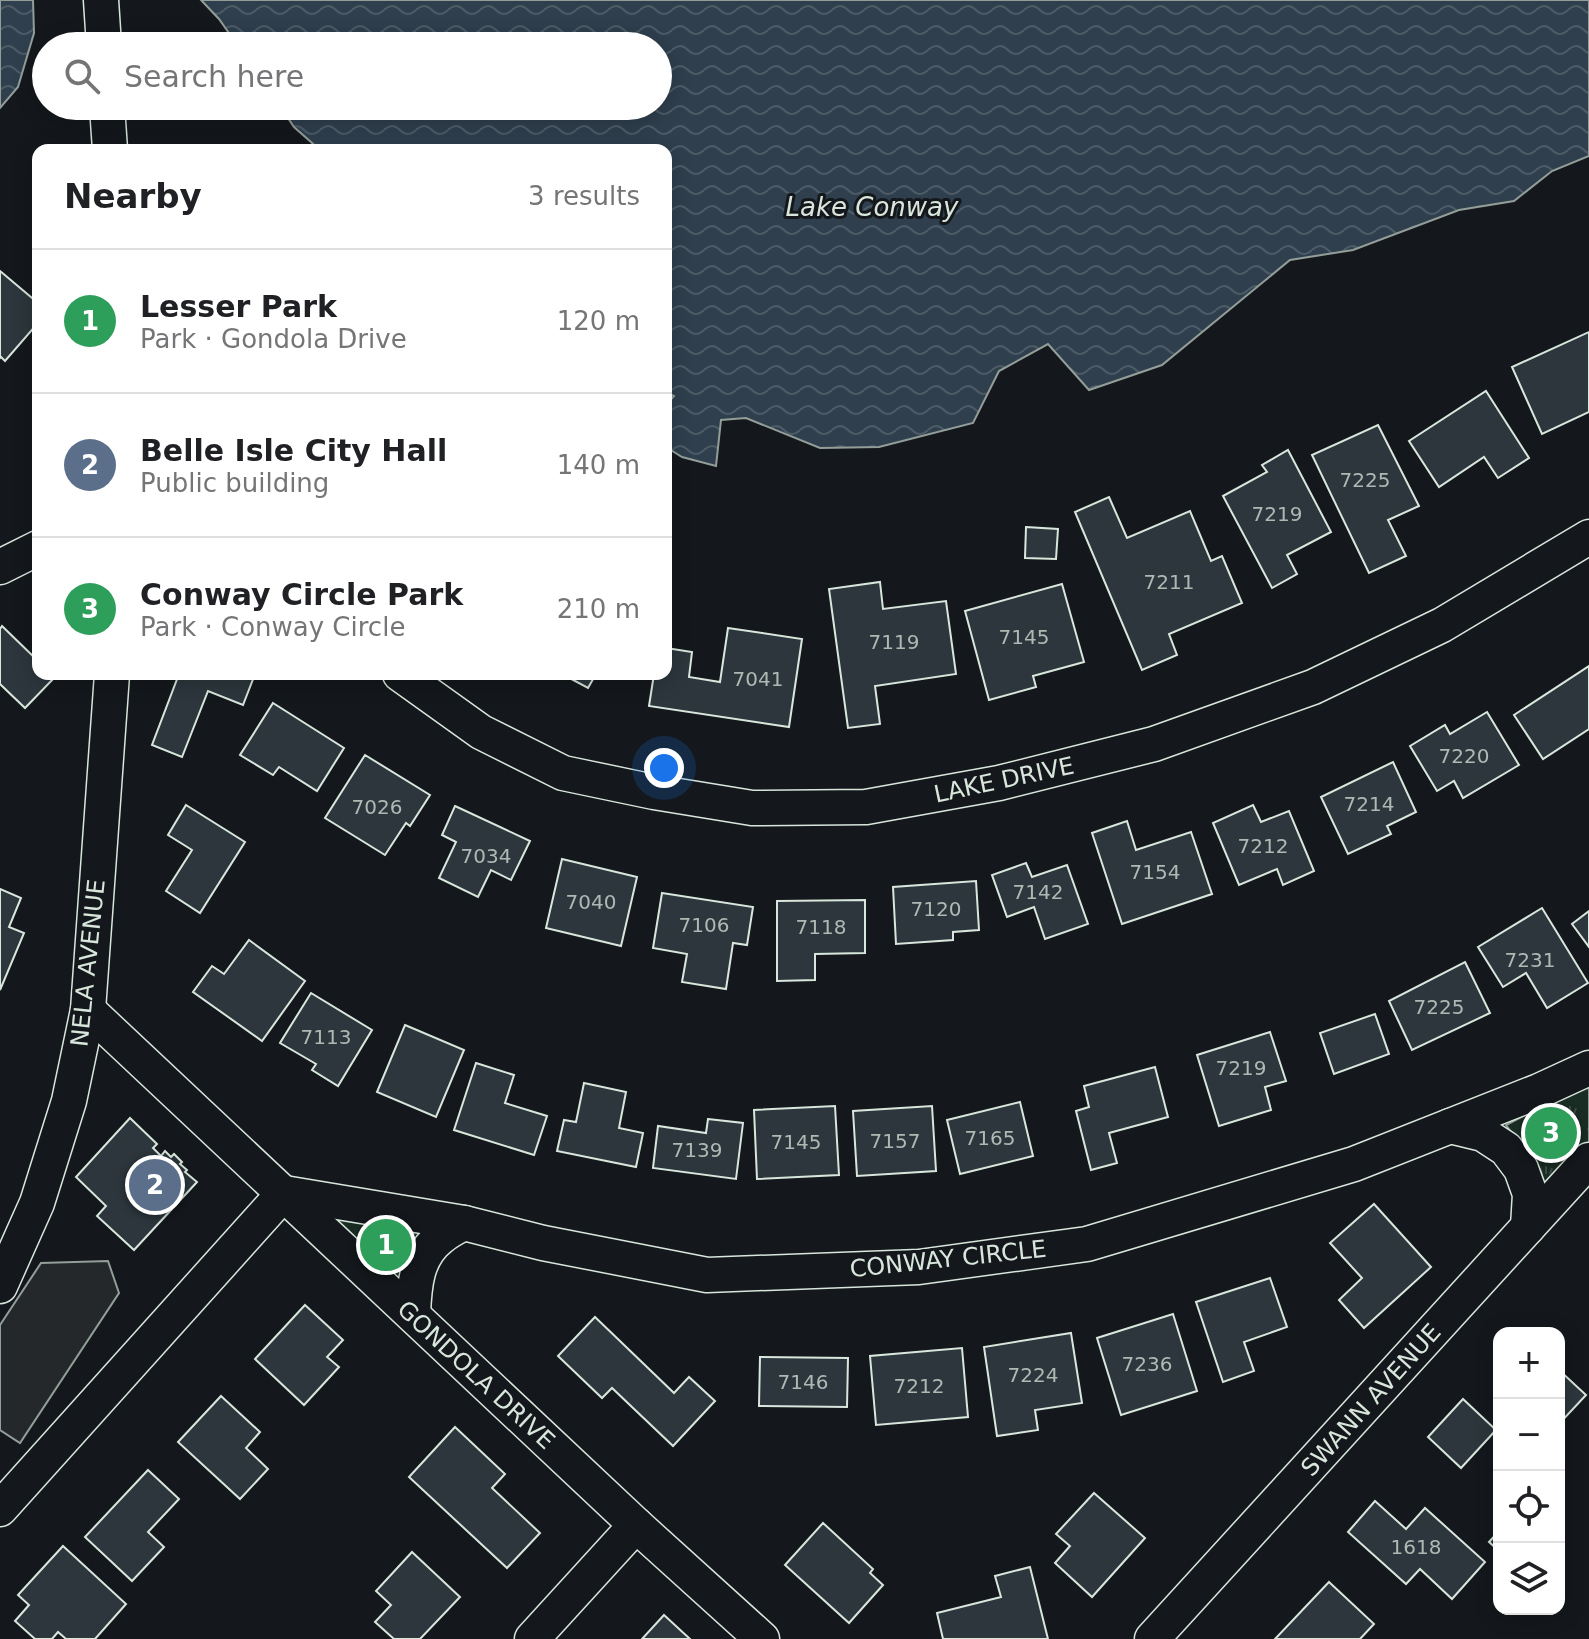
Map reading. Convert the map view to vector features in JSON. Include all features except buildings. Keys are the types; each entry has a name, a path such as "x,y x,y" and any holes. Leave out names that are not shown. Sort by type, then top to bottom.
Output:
{"street":[{"path":"101,0 103,32"},
{"path":"108,120 110,144"},
{"name":"LAKE DRIVE","path":"408,680 481,732 563,773 752,808 866,807 999,783 1154,744 1313,687 1442,625 1589,537"},
{"path":"0,567 32,551"},
{"name":"NELA AVENUE","path":"0,1286 37,1203 69,1101 88,1010 112,680"},
{"name":"GONDOLA DRIVE","path":"88,1010 636,1525 762,1639"},
{"name":"CONWAY CIRCLE","path":"284,1193 464,1223 543,1243 707,1275 919,1267 1087,1244 1354,1164 1589,1068"},
{"path":"1450,1126 1483,1134 1506,1149 1521,1169 1530,1194 1528,1227"},
{"name":"SWANN AVENUE","path":"1152,1639 1589,1160"},
{"path":"0,1509 284,1193"},
{"path":"413,1315 414,1286 422,1259 439,1238 464,1223"},
{"path":"532,1639 636,1525"}],"green space":[{"path":"1589,1082 1589,1142 1544,1192 1526,1153 1506,1125"},
{"path":"320,1212 424,1227 402,1281 397,1283"}],"shaded area":[{"path":"108,1261 119,1293 20,1443 0,1430 0,1325 41,1263"}],"water":[{"path":"0,0 33,0 34,32 18,87 0,108"},
{"name":"Lake Conway","path":"201,0 1589,0 1589,156 1552,171 1514,201 1459,210 1353,250 1290,260 1162,365 1089,390 1048,344 999,371 973,423 879,447 820,448 746,418 721,420 716,466 682,457 672,451 672,144 313,144 289,120 672,120 672,32 228,32"}],"place":[{"name":"Conway Circle Park","path":"1551,1133"},
{"name":"Belle Isle City Hall","path":"155,1185"},
{"name":"Lesser Park","path":"386,1245"}]}
